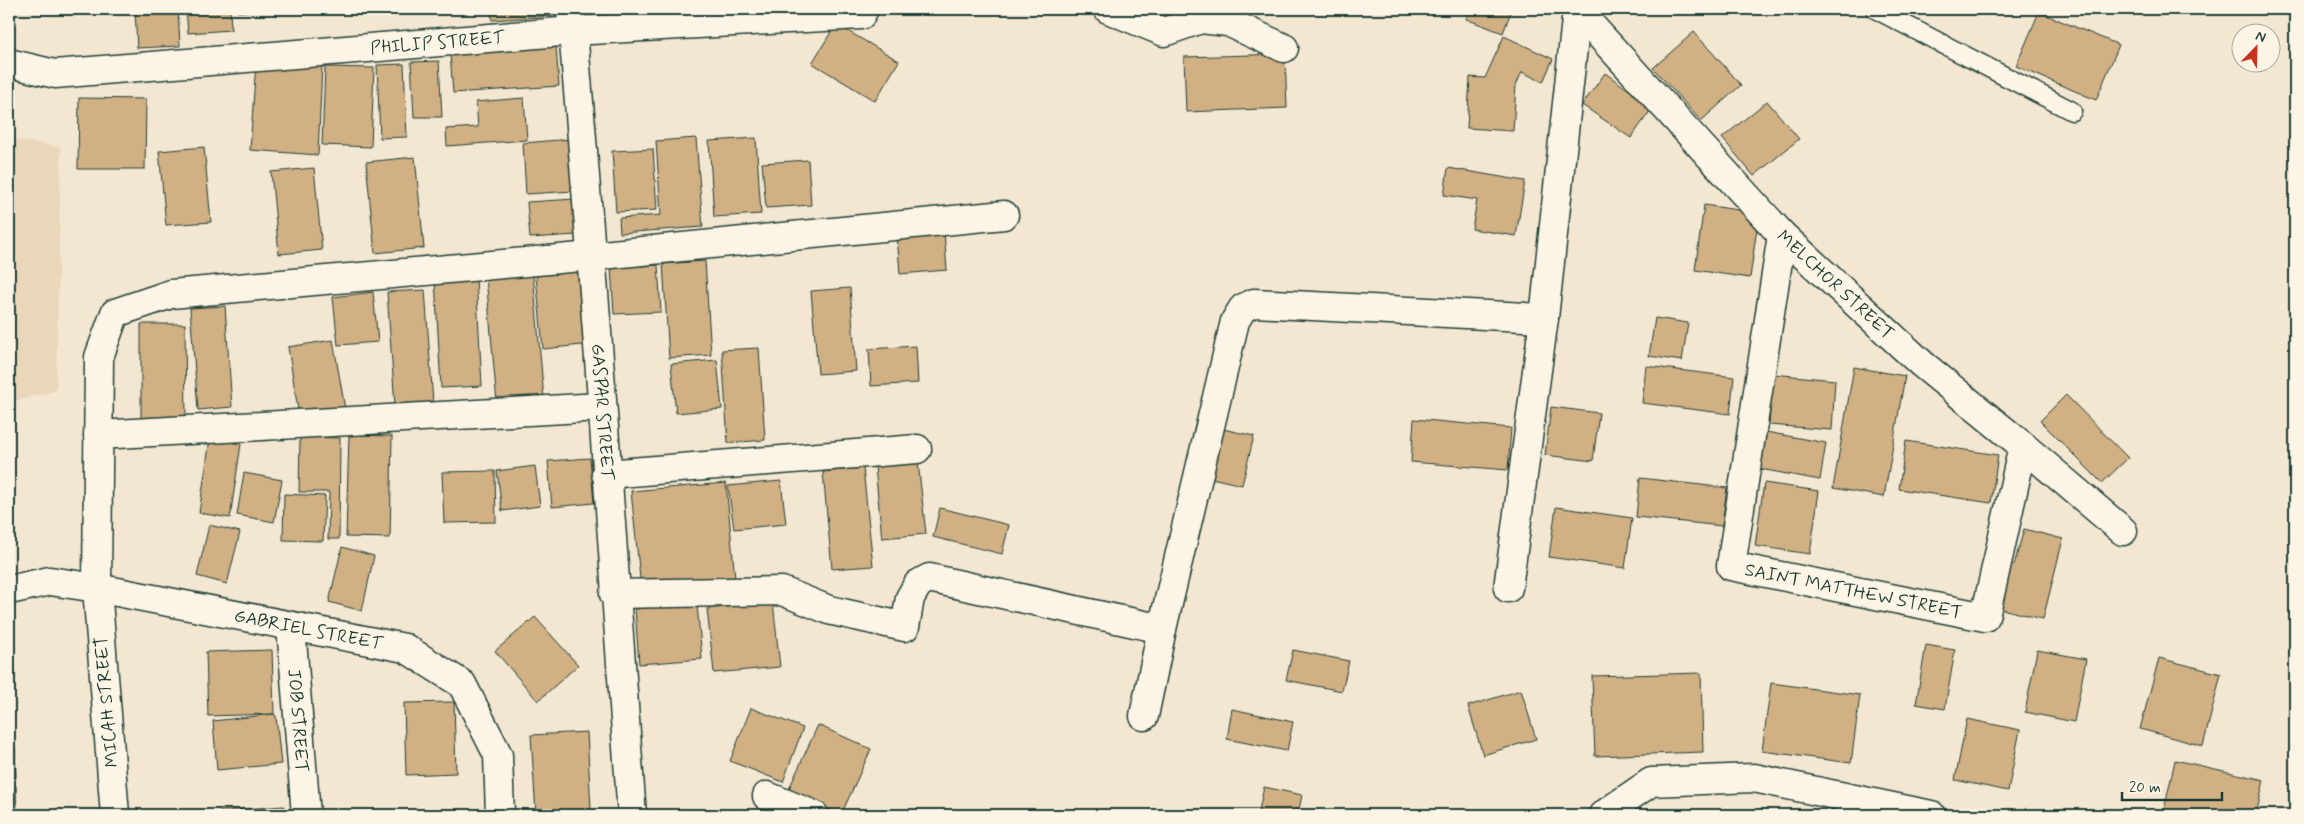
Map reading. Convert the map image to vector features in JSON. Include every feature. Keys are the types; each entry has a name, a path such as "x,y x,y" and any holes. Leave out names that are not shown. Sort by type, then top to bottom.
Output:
{"street":[{"name":"PHILIP STREET","path":"9,63 55,74 572,20 861,15 864,9"},
{"path":"1108,9 1164,32 1201,19 1228,22 1284,48"},
{"path":"1508,588 1544,318 1577,9"},
{"name":"MELCHOR STREET","path":"1577,9 1782,235 1922,364 2123,531"},
{"name":"GASPAR STREET","path":"572,20 592,256 614,594 632,815"},
{"path":"592,256 1004,215"},
{"name":"SAINT MATTHEW STREET","path":"1782,235 1731,566 1985,617 2023,446"},
{"name":"MICAH STREET","path":"115,815 97,588 98,357 115,313 171,294 592,256"},
{"path":"1144,716 1162,629 1235,320 1243,308 1254,303 1544,318"},
{"path":"98,435 601,407"},
{"path":"606,474 917,448"},
{"path":"614,594 782,591 829,610 905,627 910,598 918,584 929,578 1162,629"},
{"name":"GABRIEL STREET","path":"9,590 50,581 97,588 405,648 462,684 498,755 500,815"},
{"name":"JOB STREET","path":"291,627 306,815"},
{"path":"1603,815 1651,782 1754,778 1931,815"},
{"path":"767,796 814,815"}],"lane":[{"path":"1875,9 2072,111"}],"shaded area":[{"path":"9,139 61,147 56,390 9,403"}],"building":[{"path":"135,9 178,9 180,46 137,48"},
{"path":"186,9 230,9 231,30 188,33"},
{"path":"237,9 266,9 238,12"},
{"path":"341,9 385,9 386,10 341,13"},
{"path":"491,9 553,9 553,16 492,20"},
{"path":"1470,9 1512,9 1503,33 1466,19"},
{"path":"2039,12 2119,45 2096,100 2016,66"},
{"path":"836,24 899,61 875,101 812,63"},
{"path":"1694,32 1741,85 1701,121 1653,68"},
{"path":"1504,36 1553,59 1543,82 1522,72 1516,85 1513,131 1467,128 1470,77 1485,78"},
{"path":"556,47 559,86 453,93 450,53"},
{"path":"1285,54 1287,108 1186,112 1184,57"},
{"path":"439,61 442,117 414,117 411,62"},
{"path":"256,62 322,66 318,155 250,150"},
{"path":"404,64 407,137 380,138 377,65"},
{"path":"325,67 374,68 371,147 322,145"},
{"path":"1605,73 1653,107 1631,138 1582,105"},
{"path":"79,98 146,99 145,169 78,169"},
{"path":"524,98 527,140 447,146 446,129 478,127 476,102"},
{"path":"1767,101 1799,139 1754,176 1722,138"},
{"path":"696,138 703,227 620,233 619,218 661,215 656,141"},
{"path":"756,138 761,214 714,217 709,141"},
{"path":"571,139 574,191 526,194 523,143"},
{"path":"204,147 211,222 166,225 159,151"},
{"path":"653,149 657,210 616,212 612,151"},
{"path":"415,157 424,248 375,253 366,162"},
{"path":"808,160 811,205 766,208 762,163"},
{"path":"314,168 322,250 279,254 271,172"},
{"path":"1448,168 1525,181 1516,236 1472,229 1477,200 1444,195"},
{"path":"575,199 577,235 530,238 527,202"},
{"path":"1704,205 1759,213 1750,278 1695,270"},
{"path":"944,231 947,270 900,274 897,235"},
{"path":"705,261 711,355 669,358 663,264"},
{"path":"658,265 661,312 614,314 611,268"},
{"path":"585,271 592,344 543,349 536,276"},
{"path":"533,273 544,399 497,403 486,277"},
{"path":"476,278 482,386 441,388 435,279"},
{"path":"850,288 856,371 818,374 811,291"},
{"path":"425,290 433,403 395,406 387,292"},
{"path":"373,292 378,342 338,345 333,297"},
{"path":"225,306 232,407 198,410 190,308"},
{"path":"1655,318 1688,323 1682,361 1649,356"},
{"path":"141,324 185,324 186,422 141,422"},
{"path":"333,340 345,409 299,416 288,347"},
{"path":"916,346 918,383 871,386 869,349"},
{"path":"759,348 765,440 728,443 722,350"},
{"path":"717,360 722,409 676,413 671,364"},
{"path":"1646,366 1734,377 1730,414 1642,403"},
{"path":"1854,367 1905,376 1884,497 1833,488"},
{"path":"1773,374 1835,380 1832,430 1769,425"},
{"path":"2066,395 2128,458 2102,483 2040,421"},
{"path":"1551,407 1599,413 1593,461 1545,455"},
{"path":"1414,419 1511,428 1508,470 1411,462"},
{"path":"1214,427 1254,436 1242,485 1203,476"},
{"path":"1766,432 1826,443 1820,480 1760,469"},
{"path":"349,435 392,436 390,538 346,537"},
{"path":"300,437 340,438 339,539 328,539 329,492 299,492"},
{"path":"210,439 241,444 230,518 199,513"},
{"path":"1906,441 1998,455 1991,503 1899,489"},
{"path":"590,458 594,503 552,507 548,461"},
{"path":"918,462 926,534 882,538 875,467"},
{"path":"535,466 540,506 502,511 497,471"},
{"path":"863,468 873,566 832,569 823,472"},
{"path":"495,471 496,522 444,523 442,472"},
{"path":"244,473 282,480 274,522 237,515"},
{"path":"1640,478 1727,488 1722,526 1636,517"},
{"path":"781,481 786,524 734,529 728,486"},
{"path":"726,483 735,579 641,588 631,491"},
{"path":"1764,483 1819,491 1810,554 1755,546"},
{"path":"284,494 325,496 323,541 283,540"},
{"path":"1556,507 1632,518 1625,568 1549,557"},
{"path":"940,508 1009,525 1002,554 933,537"},
{"path":"209,525 240,532 227,584 197,576"},
{"path":"2024,529 2063,539 2043,619 1989,606 2000,561 2014,565"},
{"path":"342,547 374,556 362,611 329,602"},
{"path":"773,602 780,667 714,673 707,609"},
{"path":"697,604 702,659 639,664 635,609"},
{"path":"535,617 578,665 538,701 495,651"},
{"path":"1926,645 1955,650 1945,709 1916,704"},
{"path":"272,650 274,714 208,716 206,652"},
{"path":"1293,650 1349,661 1342,691 1286,680"},
{"path":"2037,650 2086,659 2074,722 2025,712"},
{"path":"2159,658 2221,674 2203,746 2140,729"},
{"path":"1701,673 1703,752 1595,756 1592,676"},
{"path":"1771,683 1860,695 1851,763 1762,751"},
{"path":"1521,690 1536,739 1483,755 1468,706"},
{"path":"454,702 456,773 406,775 404,703"},
{"path":"751,708 803,728 783,782 730,761"},
{"path":"1232,709 1293,722 1287,751 1227,739"},
{"path":"274,714 276,716 281,764 217,770 213,721"},
{"path":"1967,719 2020,730 2008,791 1955,780"},
{"path":"818,725 871,749 841,815 788,791"},
{"path":"587,732 591,810 536,814 531,735"},
{"path":"15,747 16,777 9,777 9,748"},
{"path":"2175,760 2264,780 2256,815 2163,815"},
{"path":"9,786 16,786 17,815 9,815"},
{"path":"1264,787 1302,795 1298,815 1258,815"},
{"path":"284,806 285,815 219,815 219,811"}]}
